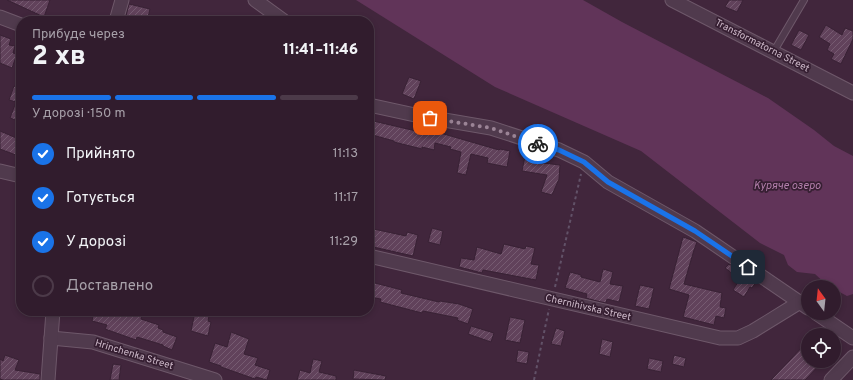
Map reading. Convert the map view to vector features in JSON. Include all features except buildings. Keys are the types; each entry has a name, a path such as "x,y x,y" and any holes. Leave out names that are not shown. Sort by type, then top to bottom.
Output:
{"street":[{"path":"117,16 122,0"},
{"path":"255,0 277,16"},
{"name":"Transformatorna Street","path":"672,0 774,51 853,93"},
{"path":"0,17 16,23"},
{"path":"374,105 491,128 559,150 584,162 608,182 695,231 801,303"},
{"path":"0,171 16,175"},
{"name":"Chernihivska Street","path":"374,257 720,338 738,338 801,307"},
{"path":"48,380 53,316"},
{"path":"826,320 853,338"},
{"name":"Hrinchenka Street","path":"51,338 93,342 215,380"},
{"path":"831,380 853,357"}],"lane":[{"path":"774,51 804,0"}],"path":[{"path":"534,380 584,162"}],"water":[{"name":"Куряче озеро","path":"356,0 583,0 768,98 834,146 853,156 853,294 847,296 841,293 841,280 822,280 815,274 797,272 788,265 784,255 760,243 641,151 495,87"}],"way so far":[{"path":"430,118 491,128 538,144"}],"route":[{"path":"538,144 559,150 584,162 608,182 695,231 748,267"}]}
